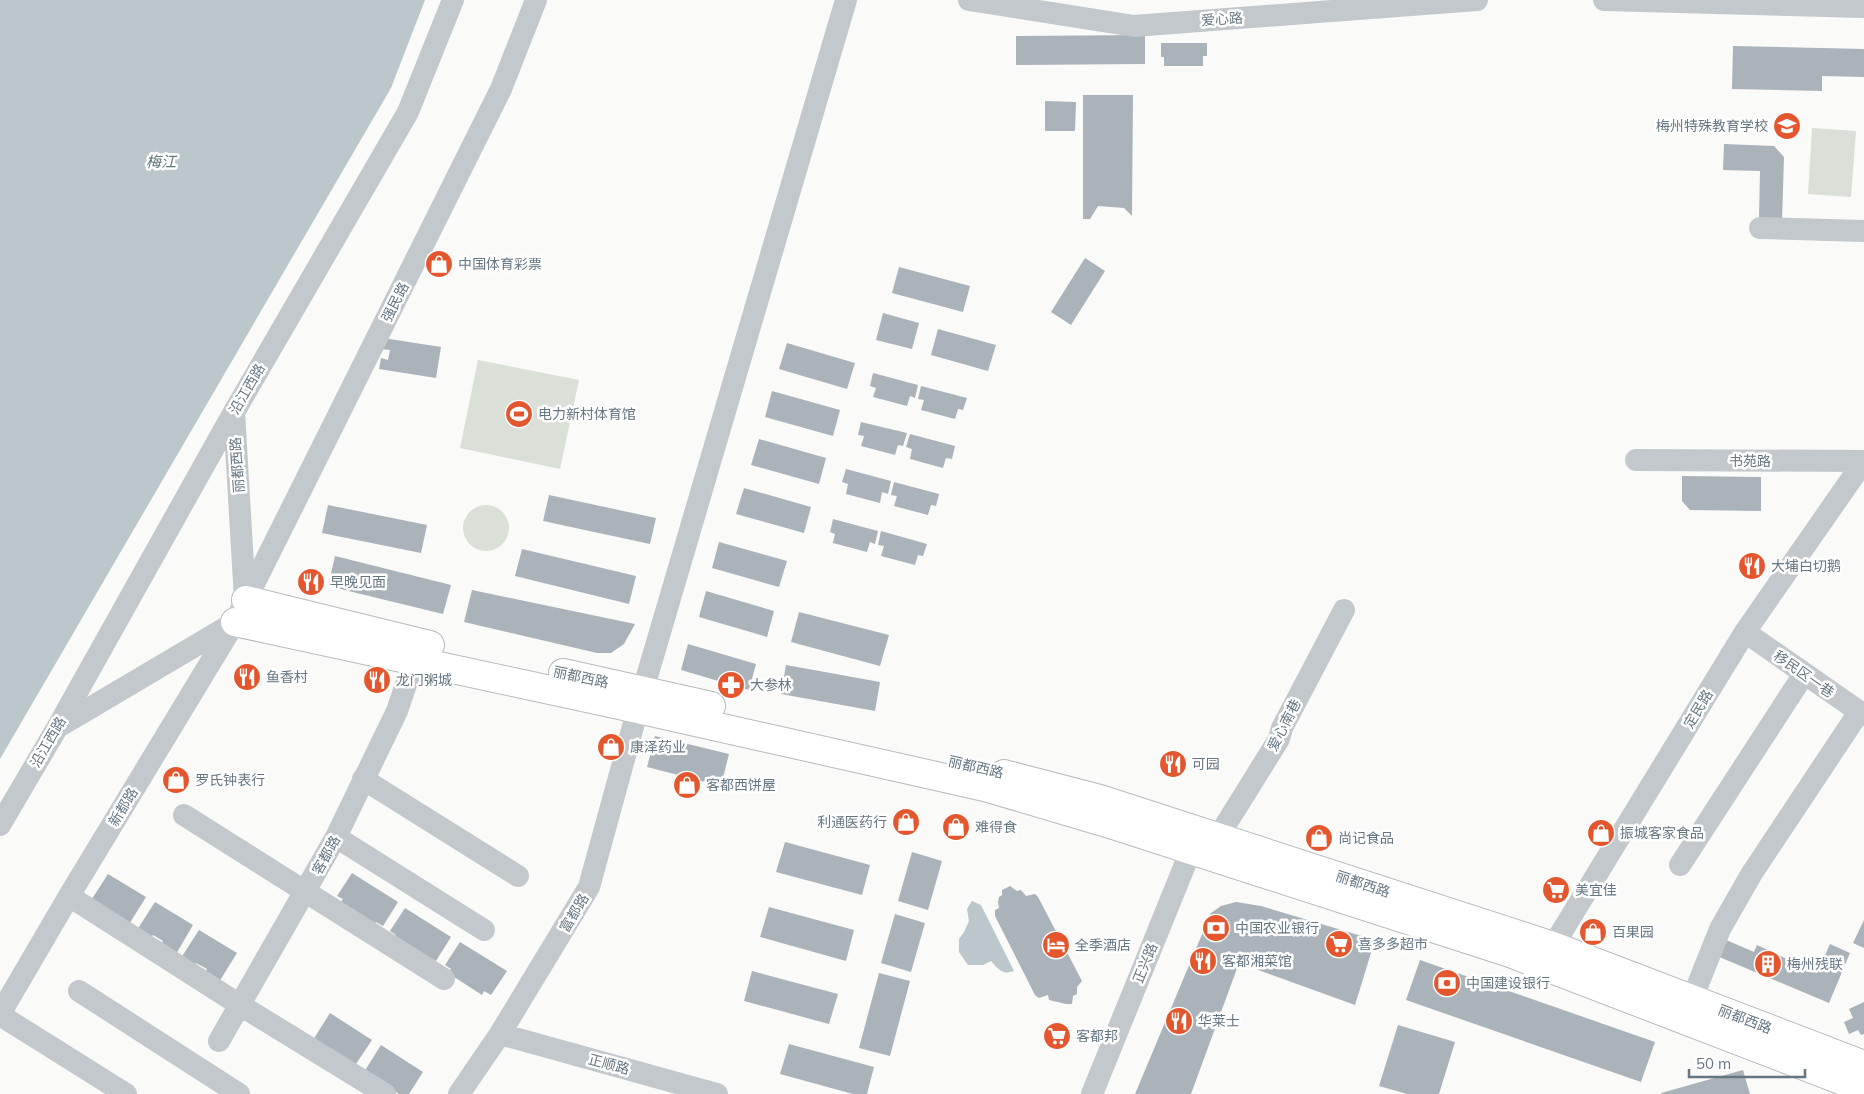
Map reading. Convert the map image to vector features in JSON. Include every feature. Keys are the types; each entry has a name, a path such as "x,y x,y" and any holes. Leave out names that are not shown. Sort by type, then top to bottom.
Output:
{"main road":[{"name":"丽都西路","path":"240,611 414,661 641,700"},
{"name":"丽都西路","path":"240,611 420,643 985,787 1202,839 1549,956 1692,999 1864,1065"},
{"name":"丽都西路","path":"1549,956 1864,1089"}],"street":[{"name":"沿江西路","path":"0,825 57,728 234,412 408,112 453,0"},
{"name":"强民路","path":"240,611 501,90 536,0"},
{"name":"富都路","path":"459,1094 500,1034 589,887 641,700 846,0"},
{"name":"爱心路","path":"969,0 1134,26 1477,0"},
{"path":"1604,0 1864,7"},
{"path":"1760,228 1864,231"},
{"name":"丽都西路","path":"234,412 240,611"},
{"name":"书苑路","path":"1636,460 1864,461"},
{"name":"定民路","path":"1549,956 1745,632 1864,461"},
{"name":"爱心南巷","path":"1202,839 1279,739 1282,728 1344,610"},
{"path":"57,728 240,611"},
{"name":"新都路","path":"0,1014 240,611"},
{"name":"移民区一巷","path":"1745,632 1861,714"},
{"name":"客都路","path":"219,1041 336,837 397,711 414,661"},
{"path":"1680,865 1804,674"},
{"path":"1692,999 1720,929 1752,873 1861,714"},
{"path":"363,779 518,876"},
{"path":"184,815 444,979"},
{"path":"336,837 484,930"},
{"name":"正兴路","path":"1092,1094 1202,839"},
{"path":"69,896 240,1005 385,1094"},
{"path":"79,991 238,1094"},
{"path":"0,1014 126,1094"},
{"name":"正顺路","path":"500,1034 717,1094"}],"shaded area":[{"path":"1812,128 1856,131 1851,197 1808,194"},
{"name":"电力新村体育馆","path":"478,360 579,380 560,469 460,448"},
{"path":"481,505 491,505 503,511 508,519 508,537 503,545 495,550 481,551 473,548 466,541 463,533 463,523 466,515 473,508"}],"water":[{"name":"梅江","path":"0,0 425,0 391,88 0,759"},
{"path":"972,901 981,905 1014,971 1001,971 991,961 983,965 968,965 959,952 959,939 969,921 967,909"}],"building":[{"path":"1145,35 1145,64 1016,65 1016,36"},
{"path":"1161,43 1207,43 1207,56 1203,56 1203,66 1164,66 1164,57 1161,57"},
{"path":"1733,46 1864,49 1864,77 1822,76 1822,91 1732,89"},
{"path":"1083,95 1133,95 1132,216 1124,208 1098,206 1090,219 1083,219"},
{"path":"1045,101 1076,102 1075,131 1045,131"},
{"path":"1724,144 1774,146 1784,157 1782,221 1759,220 1760,171 1723,170"},
{"path":"1085,258 1105,271 1071,325 1051,312"},
{"path":"899,267 970,286 963,312 892,293"},
{"path":"883,313 919,323 912,349 876,340"},
{"path":"938,329 996,345 988,371 931,355"},
{"path":"383,338 441,347 436,378 379,369 381,358 388,360 390,350 381,349"},
{"path":"787,343 855,363 847,389 779,369"},
{"path":"873,373 918,385 915,398 910,396 907,406 873,397 876,388 870,386"},
{"path":"921,386 967,398 963,410 958,409 955,419 921,410 924,400 918,399"},
{"path":"772,391 840,410 833,436 765,417"},
{"path":"861,422 907,433 903,446 898,445 895,455 861,446 864,436 858,435"},
{"path":"910,434 955,446 952,459 946,458 943,468 910,459 912,449 906,447"},
{"path":"759,439 826,458 819,484 751,465"},
{"path":"846,469 891,481 888,494 882,492 880,503 846,494 848,484 842,482"},
{"path":"1682,476 1761,477 1761,511 1690,510 1682,501"},
{"path":"894,482 939,494 936,506 931,505 928,515 894,506 897,496 891,495"},
{"path":"744,488 811,507 804,533 736,514"},
{"path":"549,495 656,518 650,544 543,521"},
{"path":"328,505 427,525 421,553 322,533"},
{"path":"833,519 878,531 875,544 870,542 867,552 833,543 835,534 830,532"},
{"path":"881,531 927,544 923,556 918,555 915,565 881,556 884,546 878,545"},
{"path":"719,542 787,561 779,587 712,568"},
{"path":"522,549 636,576 629,604 515,576"},
{"path":"335,556 451,585 443,614 328,586"},
{"path":"472,590 635,624 624,644 611,653 597,653 464,622"},
{"path":"706,591 774,611 767,637 699,617"},
{"path":"799,612 889,635 880,666 791,642"},
{"path":"688,644 756,664 749,690 681,670"},
{"path":"786,665 880,682 875,711 781,694"},
{"path":"655,736 729,754 721,786 647,767"},
{"path":"785,842 870,865 862,895 776,872"},
{"path":"912,852 942,861 928,910 898,901"},
{"path":"352,873 398,902 383,926 376,922 374,925 340,904 343,899 337,896"},
{"path":"108,874 146,897 128,926 90,902"},
{"path":"1010,886 1017,891 1021,890 1026,896 1035,894 1038,897 1082,981 1077,987 1077,994 1073,996 1072,1004 1049,1000 1048,995 1039,998 1035,995 995,916 995,910 999,908 998,902 999,897 1002,895 1002,890"},
{"path":"155,902 193,925 176,954 161,945 163,941 153,935 150,938 137,930"},
{"path":"1236,902 1261,906 1375,940 1355,1005 1239,963 1191,1094 1135,1094 1211,913 1221,906"},
{"path":"769,907 854,930 846,961 760,937"},
{"path":"405,908 451,937 436,961 393,939 396,935 390,931"},
{"path":"895,914 925,923 911,972 881,963"},
{"path":"1864,920 1864,948 1853,943"},
{"path":"199,930 237,953 219,982 205,973 207,969 196,963 194,966 181,958"},
{"name":"梅州残联","path":"1724,939 1754,952 1757,945 1817,973 1830,944 1850,953 1829,1003 1717,956"},
{"path":"460,942 507,971 491,995 484,991 482,995 448,973 451,969 445,965"},
{"path":"1420,960 1655,1042 1641,1082 1406,1000"},
{"path":"752,971 838,994 829,1024 744,1001"},
{"path":"879,973 910,981 890,1056 859,1048"},
{"path":"1864,1002 1864,1034 1861,1035 1858,1030 1849,1034 1844,1022 1853,1018 1849,1009"},
{"path":"330,1013 372,1040 354,1067 313,1040"},
{"path":"1398,1025 1455,1042 1439,1094 1407,1094 1379,1086"},
{"path":"789,1044 874,1067 867,1094 853,1094 780,1074"},
{"path":"381,1045 423,1072 409,1094 399,1094 364,1072"},
{"path":"1743,1070 1750,1094 1661,1094 1661,1093"}],"place":[{"name":"梅州特殊教育学校","path":"1787,126"},
{"name":"中国体育彩票","path":"439,264"},
{"name":"电力新村体育馆","path":"519,414"},
{"name":"大埔白切鹅","path":"1752,566"},
{"name":"早晚见面","path":"311,582"},
{"name":"鱼香村","path":"247,677"},
{"name":"龙门粥城","path":"377,680"},
{"name":"大参林","path":"731,685"},
{"name":"康泽药业","path":"611,747"},
{"name":"可园","path":"1173,764"},
{"name":"罗氏钟表行","path":"176,780"},
{"name":"客都西饼屋","path":"687,785"},
{"name":"利通医药行","path":"906,822"},
{"name":"难得食","path":"956,827"},
{"name":"振城客家食品","path":"1601,833"},
{"name":"尚记食品","path":"1319,838"},
{"name":"美宜佳","path":"1556,890"},
{"name":"中国农业银行","path":"1216,928"},
{"name":"百果园","path":"1593,932"},
{"name":"喜多多超市","path":"1339,944"},
{"name":"全季酒店","path":"1056,945"},
{"name":"客都湘菜馆","path":"1203,961"},
{"name":"梅州残联","path":"1768,964"},
{"name":"中国建设银行","path":"1447,983"},
{"name":"华莱士","path":"1179,1021"},
{"name":"客都邦","path":"1057,1036"}]}
